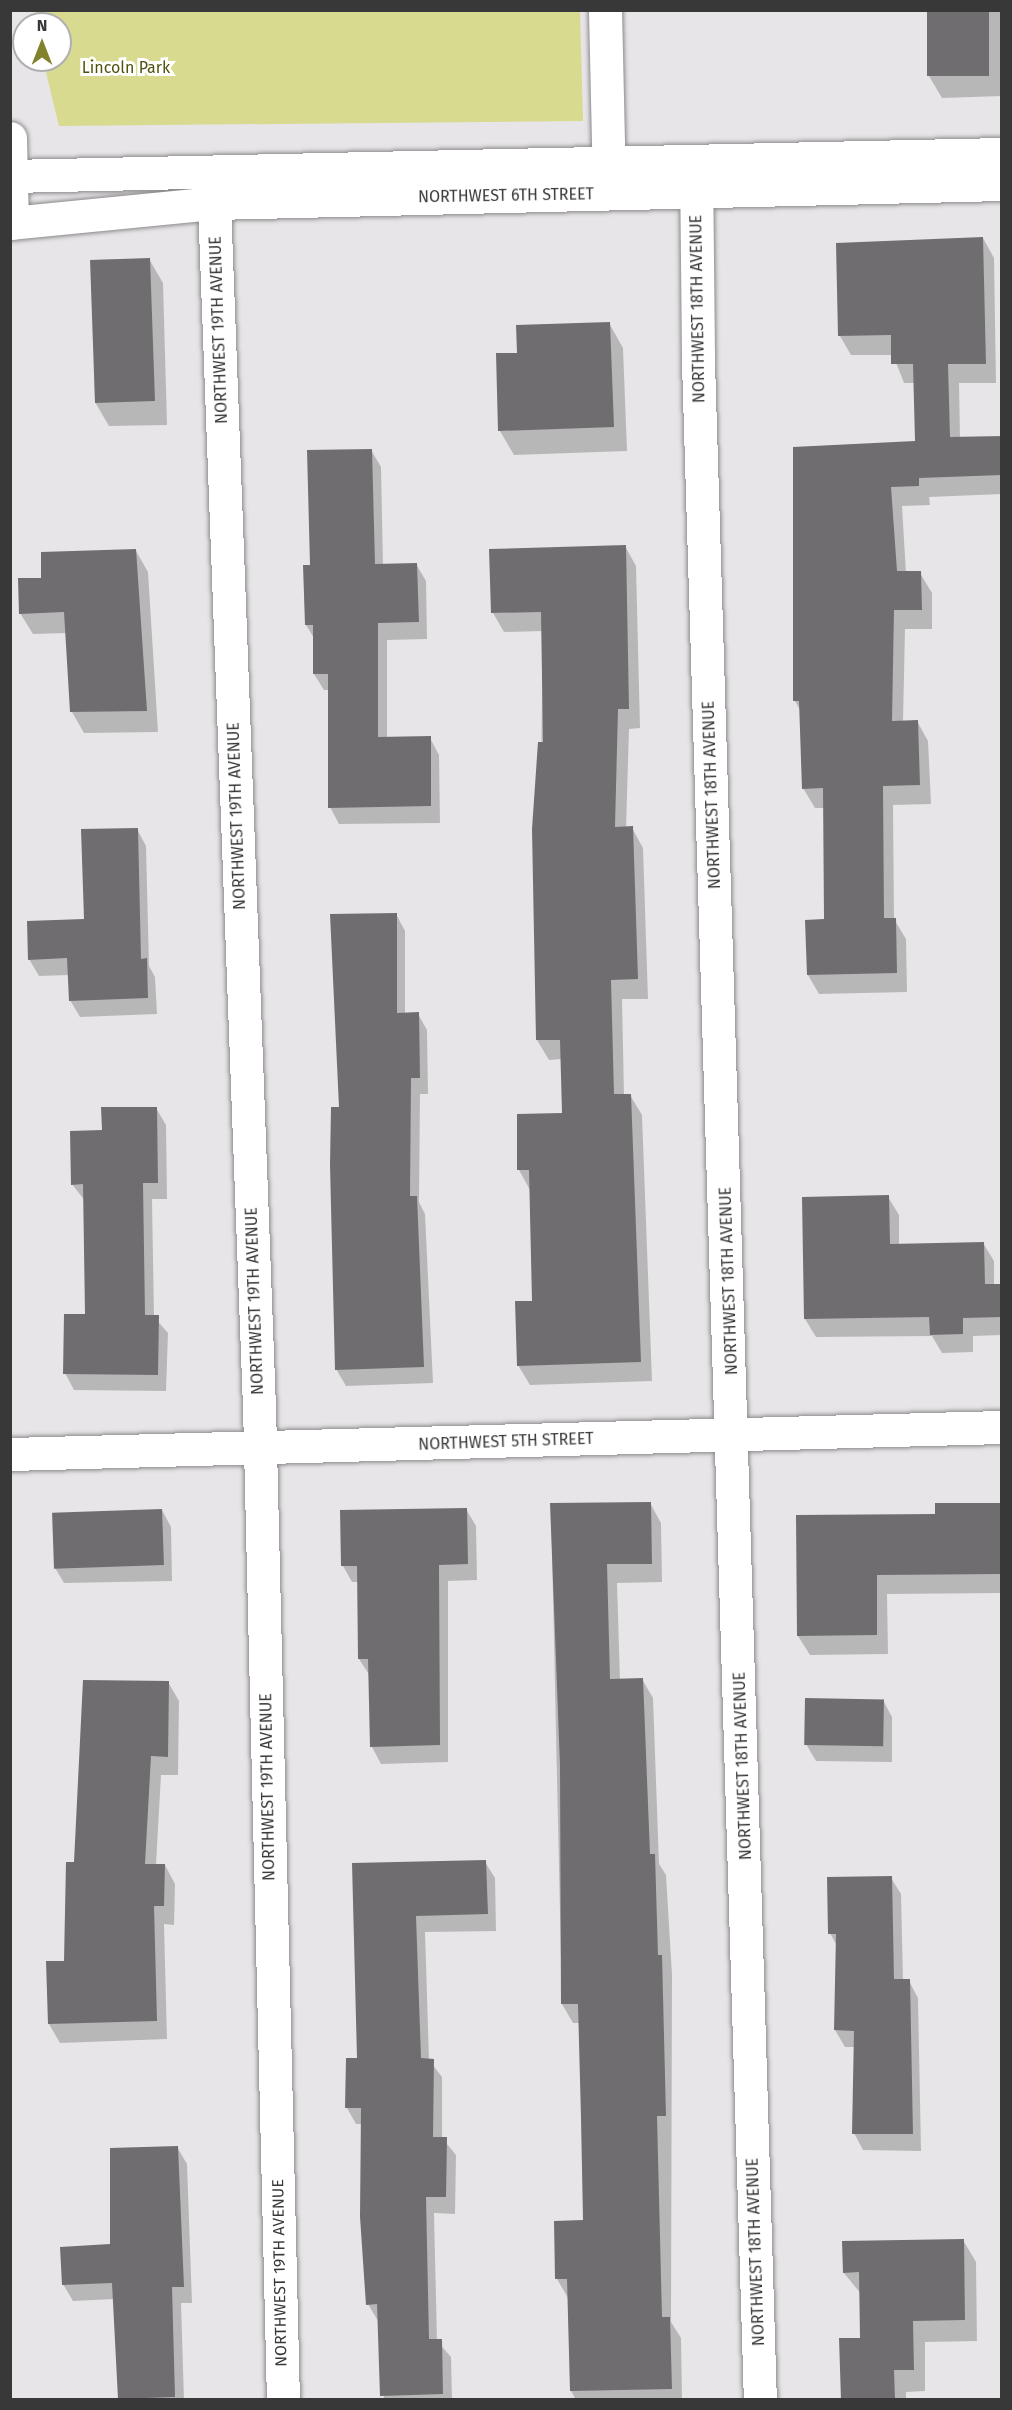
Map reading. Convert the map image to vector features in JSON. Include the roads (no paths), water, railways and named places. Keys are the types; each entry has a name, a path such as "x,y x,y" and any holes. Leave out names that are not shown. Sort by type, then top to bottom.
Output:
{"street":[{"path":"605,10 609,179"},
{"path":"10,138 11,223"},
{"name":"NORTHWEST 6TH STREET","path":"696,177 1002,154"},
{"name":"NORTHWEST 6TH STREET","path":"11,176 609,179 696,177 1002,183"},
{"name":"NORTHWEST 18TH AVENUE","path":"696,177 760,2400"},
{"name":"NORTHWEST 6TH STREET","path":"11,223 214,203 609,179"},
{"name":"NORTHWEST 19TH AVENUE","path":"214,203 260,1449 283,2400"},
{"name":"NORTHWEST 5TH STREET","path":"10,1454 260,1449 1002,1427"}],"park label":[{"name":"Lincoln Park","path":"126,68"}]}
